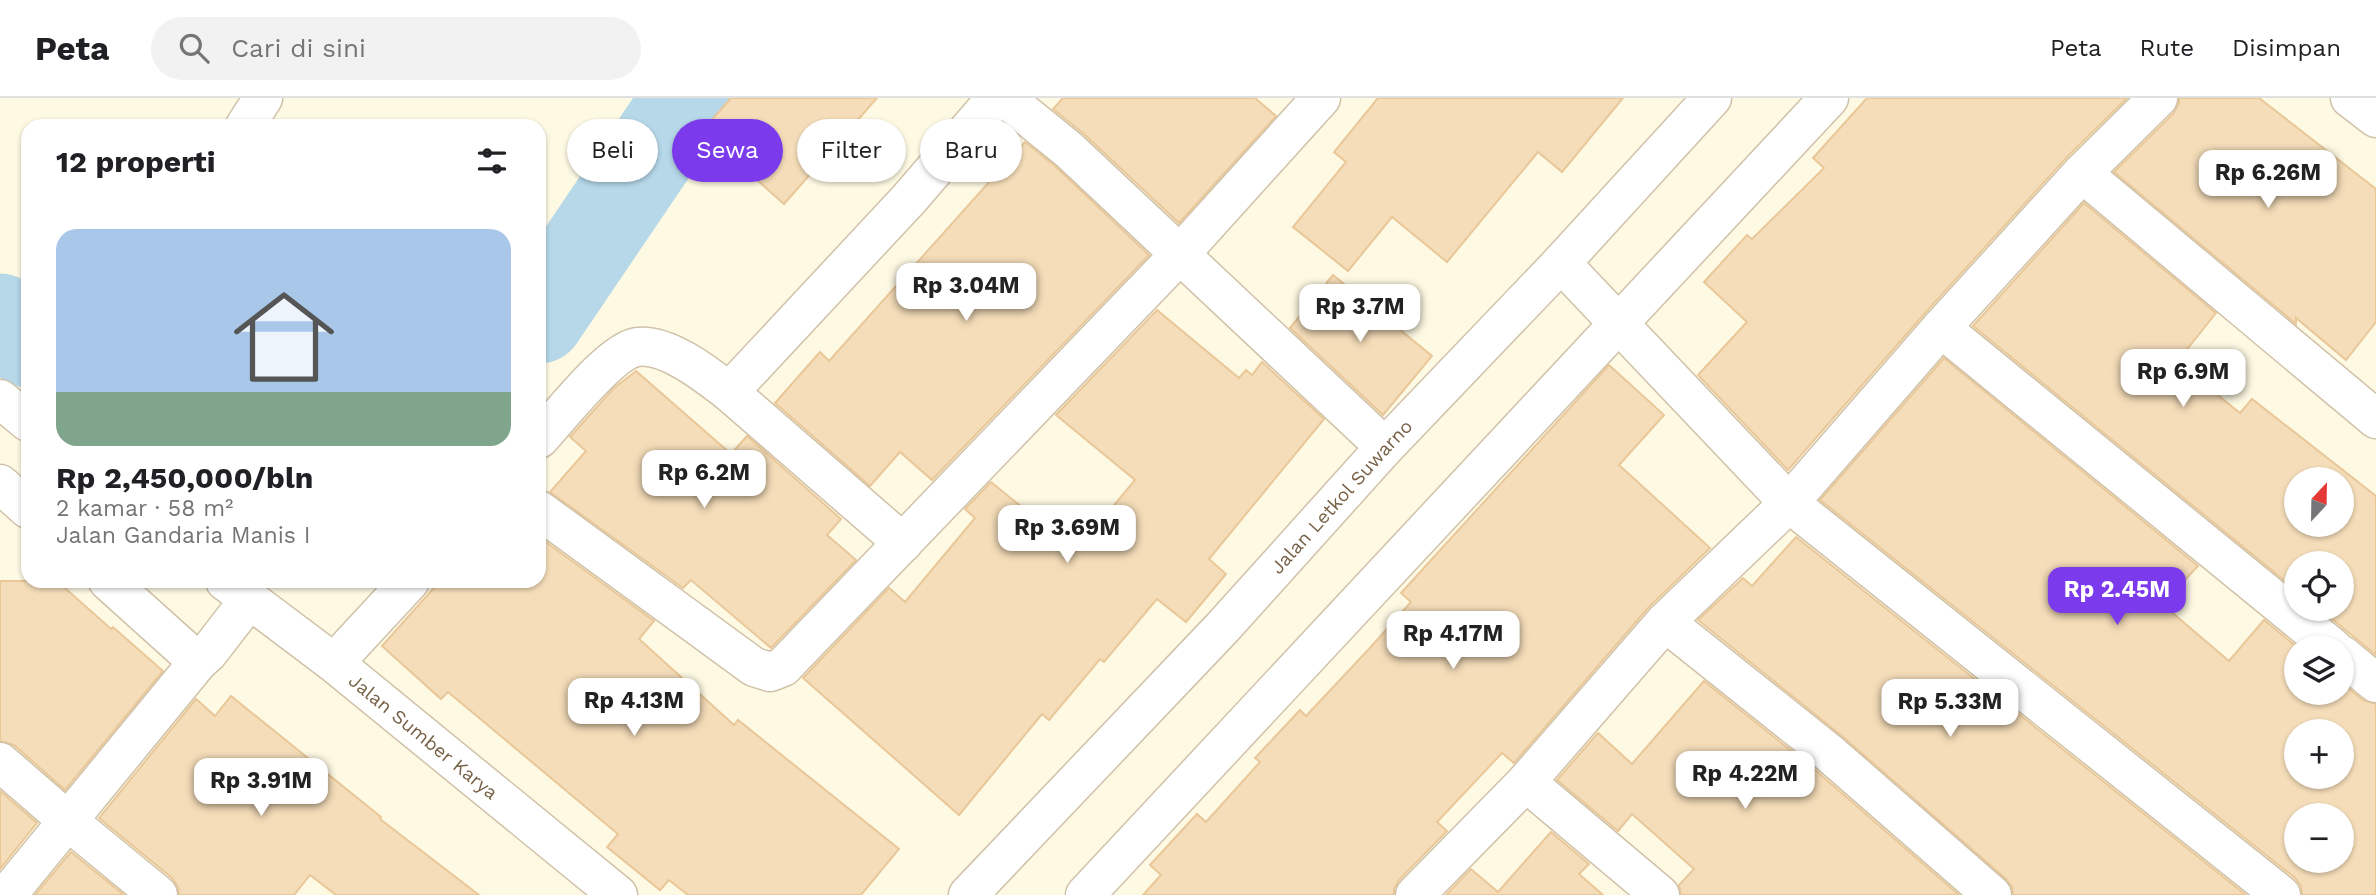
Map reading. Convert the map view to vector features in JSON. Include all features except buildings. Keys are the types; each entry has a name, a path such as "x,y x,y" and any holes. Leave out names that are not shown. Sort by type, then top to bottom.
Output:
{"street":[{"path":"250,119 263,98"},
{"path":"729,392 909,199 996,98"},
{"path":"1005,98 1069,150 1385,447"},
{"path":"546,515 754,667 770,672 783,667 1180,254 1321,98"},
{"name":"Jalan Letkol Suwarno","path":"968,895 1223,626 1385,447 1561,263 1712,98"},
{"path":"1085,895 1829,98"},
{"path":"1415,895 1526,782 1665,622 1789,503 1941,328 2082,173 2158,98"},
{"path":"2350,98 2376,118"},
{"path":"2082,173 2376,419"},
{"path":"1561,263 1789,503 2281,895"},
{"path":"1941,328 2317,635"},
{"path":"546,432 619,354 638,347 661,351 699,369 729,392 903,543"},
{"path":"0,398 21,416"},
{"path":"0,484 21,503"},
{"path":"116,588 198,662"},
{"path":"334,663 404,588"},
{"path":"7,895 208,653 237,590"},
{"name":"Jalan Sumber Karya","path":"237,590 334,663 618,895"},
{"path":"1665,622 1828,752 1992,895"},
{"path":"2354,664 2376,683"},
{"path":"0,762 158,895"},
{"path":"1526,782 1660,895"}],"waterway":[{"path":"546,308 688,98"},
{"path":"0,319 21,336"}]}
